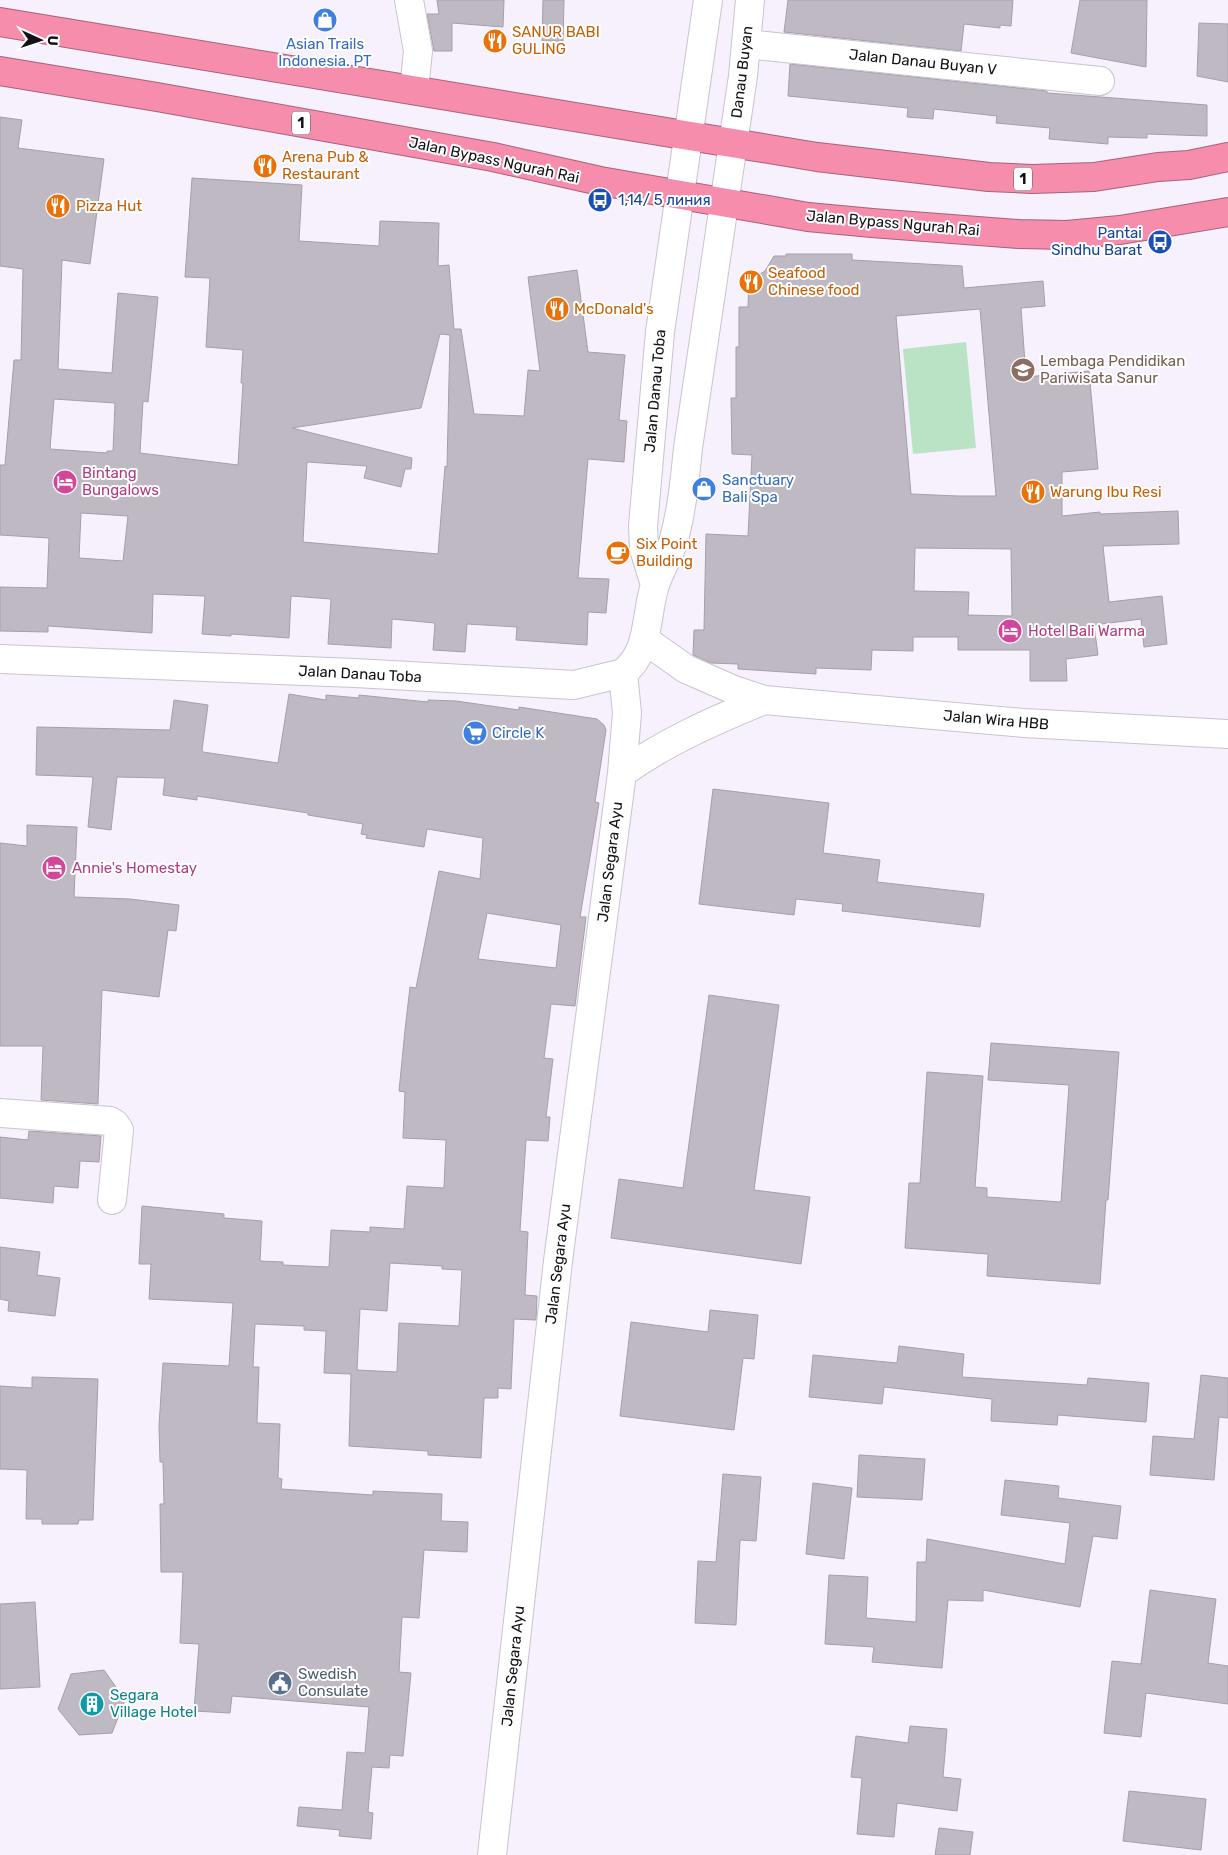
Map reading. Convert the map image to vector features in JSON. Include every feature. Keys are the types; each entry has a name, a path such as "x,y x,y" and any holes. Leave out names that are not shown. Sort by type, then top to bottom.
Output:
{"highway":[{"name":"1","path":"0,22 835,160 1032,180 1094,178 1228,158"},
{"name":"Jalan Bypass Ngurah Rai","path":"0,71 158,97 493,157 678,196 808,216 872,223 1067,235 1120,230 1228,212"}],"street":[{"path":"409,0 418,51 414,90"},
{"path":"688,136 708,0"},
{"name":"Danau Buyan","path":"733,144 750,0"},
{"name":"Jalan Danau Buyan V","path":"746,44 1100,81"},
{"name":"Jalan Danau Toba","path":"655,585 644,549 643,526 660,332 688,136"},
{"name":"Jalan Danau Toba","path":"0,659 355,673 574,685 623,673 629,668 645,640 655,585 674,541 682,503 691,428 733,144"},
{"name":"Jalan Wira HBB","path":"645,640 686,669 734,690 764,700 1024,723 1228,734"},
{"name":"Jalan Segara Ayu","path":"492,1855 558,1261 622,773 626,713 623,673"},
{"name":"Jalan Wira HBB","path":"622,773 648,754 728,715 764,700"},
{"path":"0,1113 110,1121 115,1124 119,1130 112,1200"}],"green space":[{"path":"966,342 976,448 913,454 903,349"}],"building":[{"path":"437,0 504,0 503,27 452,23 452,51 434,51 427,14 439,14"},
{"path":"543,0 564,0 563,41 542,41"},
{"path":"788,0 1013,0 1011,26 1000,25 1000,28 964,24 961,51 784,32"},
{"path":"1080,0 1147,0 1146,67 1071,53"},
{"path":"1199,23 1228,24 1228,82 1197,76"},
{"path":"790,64 1047,91 1047,93 1207,105 1207,136 1147,134 1147,138 1108,137 1108,144 1049,139 1050,128 996,123 997,116 934,109 933,119 907,117 908,108 788,96"},
{"path":"0,117 22,120 18,148 104,159 90,264 62,260 58,369 112,373 118,293 158,297 148,402 143,401 140,453 238,465 243,350 206,347 210,278 185,277 192,178 302,185 299,241 379,246 380,221 439,223 438,266 449,265 454,329 461,329 474,414 524,416 528,370 540,371 528,277 577,270 588,352 625,355 619,420 627,421 624,462 588,459 578,578 609,579 606,613 588,612 587,645 516,640 517,627 467,624 465,652 433,650 435,623 392,619 391,648 328,644 331,599 291,596 289,638 202,634 205,596 153,594 152,633 48,626 48,632 0,631 0,587 47,588 49,538 0,535 0,465 5,465 14,360 21,360 23,269 0,266","holes":["440,334 450,335 447,467 445,466 438,554 303,542 307,462 367,466 364,478 401,487 405,469 411,469 412,458 292,428 421,408","54,399 115,403 113,451 107,451 107,453 50,449","81,513 128,516 123,561 79,558"]},
{"path":"786,254 852,254 852,260 962,266 964,288 1043,281 1045,306 1021,308 1026,377 1089,371 1098,469 1062,472 1062,516 1100,512 1100,514 1178,511 1179,544 1103,546 1109,602 1162,596 1167,644 1144,647 1141,619 1094,625 1098,655 1066,659 1067,681 1030,681 1030,650 958,650 958,637 913,637 913,651 872,650 871,670 816,668 816,674 738,669 738,664 711,663 693,655 694,630 704,630 706,534 748,536 752,455 732,454 731,398 736,398 736,347 739,347 739,307 748,307 749,281 765,271 774,256 786,256","holes":["980,309 996,496 911,494 896,316","915,548 1011,549 1012,616 968,615 969,592 914,591"]},
{"path":"289,694 326,700 326,695 359,698 359,695 428,702 428,700 456,701 519,710 519,707 597,719 604,725 606,730 595,802 599,803 580,917 586,917 575,1006 551,1004 544,1058 553,1059 546,1117 550,1117 548,1141 526,1140 520,1231 528,1232 525,1295 537,1296 536,1320 514,1319 511,1389 498,1388 498,1398 484,1398 481,1458 428,1455 428,1451 349,1446 351,1374 324,1373 326,1331 304,1330 304,1326 255,1324 253,1367 259,1367 257,1423 280,1424 278,1478 282,1479 281,1489 373,1495 373,1491 442,1494 441,1521 468,1522 467,1552 424,1550 419,1618 402,1617 399,1672 411,1673 403,1756 390,1755 389,1768 372,1767 368,1812 373,1813 371,1839 339,1836 340,1830 297,1826 299,1807 342,1810 347,1752 365,1753 369,1707 232,1696 230,1713 194,1711 199,1644 180,1643 183,1572 161,1572 160,1504 164,1504 163,1462 160,1462 159,1426 163,1363 229,1366 233,1303 149,1299 151,1264 139,1264 142,1206 224,1214 224,1218 262,1221 260,1261 283,1262 283,1265 329,1267 331,1230 370,1232 370,1227 404,1229 407,1186 444,1188 446,1140 403,1138 405,1092 399,1091 405,1030 410,987 416,988 439,871 480,879 483,838 427,829 424,847 366,838 367,835 361,834 363,824 308,815 308,813 197,796 197,800 163,795 165,778 117,777 111,830 88,827 93,777 36,775 37,727 170,730 174,700 208,705 203,752 278,763","holes":["487,913 561,925 556,968 478,959","390,1263 442,1266 442,1269 462,1270 459,1326 399,1323 397,1372 357,1370 360,1309 387,1311"]},
{"path":"713,789 829,803 823,853 880,860 877,882 984,894 980,927 842,911 843,904 796,899 794,915 699,904"},
{"path":"27,825 77,827 74,897 130,899 179,905 176,931 168,930 159,997 102,990 98,1104 41,1100 43,1046 0,1046 0,843 27,846"},
{"path":"709,995 779,1005 754,1190 810,1197 801,1264 611,1238 619,1179 683,1188"},
{"path":"991,1043 1119,1052 1100,1284 987,1276 988,1254 905,1248 909,1183 920,1183 927,1072 983,1076 975,1187 987,1188 987,1197 1061,1202 1069,1085 988,1080"},
{"path":"29,1131 101,1136 99,1162 80,1161 78,1188 54,1186 53,1203 0,1198 0,1137 28,1140"},
{"path":"0,1247 40,1252 37,1275 60,1278 55,1316 8,1311 9,1301 0,1299"},
{"path":"710,1310 758,1315 754,1359 743,1358 734,1430 620,1416 631,1322 708,1332"},
{"path":"899,1346 964,1354 962,1377 1087,1385 1088,1378 1149,1383 1146,1422 1058,1415 1057,1425 991,1421 992,1399 884,1387 882,1404 809,1397 813,1355 897,1363"},
{"path":"1201,1375 1228,1378 1228,1418 1219,1417 1214,1480 1150,1475 1153,1436 1194,1439"},
{"path":"32,1377 98,1379 93,1520 79,1520 78,1524 42,1524 42,1519 26,1519 27,1470 0,1469 0,1386 32,1388"},
{"path":"859,1455 925,1459 922,1500 857,1497"},
{"path":"723,1474 761,1477 756,1541 740,1540 736,1625 695,1623 698,1561 716,1562"},
{"path":"1005,1480 1059,1486 1058,1498 1121,1506 1117,1539 1093,1536 1080,1607 983,1590 983,1601 948,1600 942,1668 872,1662 874,1647 825,1644 829,1575 868,1577 866,1618 916,1622 917,1562 926,1562 927,1539 1065,1564 1070,1523 1001,1515"},
{"path":"813,1483 852,1488 844,1559 806,1554"},
{"path":"1150,1590 1216,1599 1208,1663 1228,1666 1228,1704 1146,1693 1141,1737 1104,1733 1112,1661 1141,1664"},
{"path":"35,1602 40,1687 0,1689 0,1604"},
{"name":"Segara Village Hotel","path":"104,1670 125,1700 112,1733 79,1735 58,1709 71,1674"},
{"path":"910,1726 947,1729 943,1777 961,1779 957,1811 897,1803 894,1837 857,1834 862,1778 851,1777 856,1736 908,1743"},
{"path":"1129,1791 1206,1799 1201,1850 1123,1841"},
{"path":"939,1828 973,1832 970,1855 935,1855"}],"place":[{"name":"Asian Trails Indonesia. PT","path":"325,20"},
{"name":"SANUR BABI GULING","path":"495,41"},
{"name":"Arena Pub & Restaurant","path":"265,166"},
{"name":"1,14/ 5 линия","path":"600,200"},
{"name":"Pizza Hut","path":"58,206"},
{"name":"Pantai Sindhu Barat","path":"1160,242"},
{"name":"Seafood Chinese food","path":"751,282"},
{"name":"McDonald's","path":"557,309"},
{"name":"Lembaga Pendidikan Pariwisata Sanur","path":"1023,370"},
{"name":"Bintang Bungalows","path":"65,482"},
{"name":"Sanctuary Bali Spa","path":"704,489"},
{"name":"Warung Ibu Resi","path":"1033,492"},
{"name":"Six Point Building","path":"618,553"},
{"name":"Hotel Bali Warma","path":"1010,631"},
{"name":"Circle K","path":"475,733"},
{"name":"Annie's Homestay","path":"54,868"},
{"name":"Swedish Consulate","path":"280,1683"},
{"name":"Segara Village Hotel","path":"92,1704"}]}
